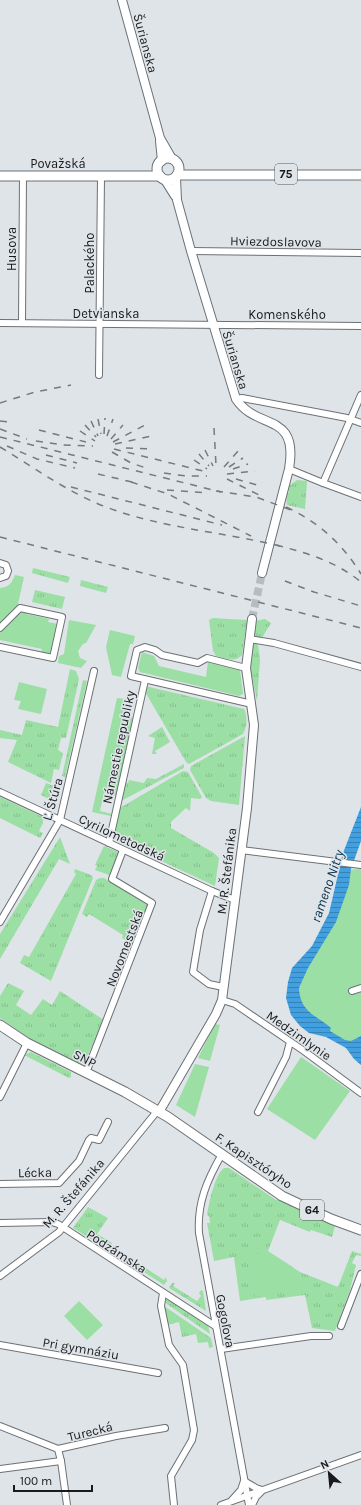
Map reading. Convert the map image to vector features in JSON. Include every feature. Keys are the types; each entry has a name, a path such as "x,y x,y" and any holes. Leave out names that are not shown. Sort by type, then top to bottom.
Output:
{"main road":[{"name":"75","path":"160,163 167,159 211,175"},
{"path":"175,162 177,176"},
{"path":"160,163 158,171 163,178"},
{"name":"Považská","path":"116,176 147,170 160,163"},
{"name":"Považská","path":"0,176 23,176 43,173 163,178"},
{"name":"75","path":"163,178 171,180 177,176 211,175 361,175"},
{"name":"SNP","path":"0,1025 27,1043 125,1092 156,1114"},
{"name":"F. Kapisztóryho","path":"156,1114 222,1154 282,1196 331,1219 361,1230"}],"street":[{"name":"Šurianska","path":"122,0 160,138 160,163"},
{"name":"Šurianska","path":"160,138 175,162"},
{"name":"Husova","path":"22,323 23,176"},
{"name":"Palackého","path":"99,375 101,176"},
{"name":"Šurianska","path":"177,176 177,200 212,324 236,399 242,407 275,424 285,434 291,448 289,469 262,573"},
{"name":"Šurianska","path":"163,178 177,200"},
{"name":"Hviezdoslavova","path":"191,251 361,253"},
{"name":"Detvianska","path":"0,323 212,324"},
{"name":"Komenského","path":"212,324 361,326"},
{"path":"323,483 361,395"},
{"path":"236,399 242,398 351,419 361,423"},
{"path":"289,469 361,498"},
{"path":"0,563 6,565 8,571 6,576 0,578"},
{"path":"0,628 20,608 62,616 53,658 0,647"},
{"name":"M. R. Štefánika","path":"0,1276 63,1228 156,1114 216,1014 222,1000 240,850 247,808 254,725 246,668 252,618"},
{"path":"249,639 274,642 361,667"},
{"name":"Námestie republiky","path":"246,668 207,658 198,664 162,655 155,650 145,647 137,650 131,676 252,704"},
{"name":"Ľ. Štúra","path":"0,922 60,820 94,671"},
{"name":"Námestie republiky","path":"109,843 145,680"},
{"name":"Cyrilometodská","path":"0,792 212,891 235,900"},
{"name":"Novomestská","path":"86,1073 152,903 112,879 123,850"},
{"path":"240,850 358,865"},
{"path":"212,891 200,930 193,972 209,984 223,987"},
{"path":"352,991 361,988"},
{"name":"Medzimlynie","path":"222,1000 235,1004 361,1093"},
{"path":"258,1112 286,1057 290,1042"},
{"path":"0,1097 27,1043"},
{"name":"Lécka","path":"0,1184 59,1183 79,1161 89,1140 91,1138 98,1140 108,1122"},
{"name":"Gogoľova","path":"222,1154 204,1190 198,1216 199,1234 215,1326 221,1348 244,1481 250,1505"},
{"name":"Podzámska","path":"0,1223 52,1222 215,1326"},
{"path":"341,1326 361,1274"},
{"path":"163,1293 161,1306 169,1345 183,1365 194,1430 192,1440 171,1476 174,1505"},
{"path":"221,1348 311,1336 329,1336"},
{"name":"Pri gymnáziu","path":"0,1345 158,1373"},
{"name":"Turecká","path":"0,1426 58,1449 116,1436 165,1428"},
{"path":"58,1449 67,1505"},
{"path":"221,1505 361,1455"},
{"path":"0,1469 61,1461"},
{"path":"229,1502 240,1490 244,1481 262,1490"},
{"path":"250,1505 262,1490"},
{"path":"229,1502 238,1502 242,1505"}],"green space":[{"path":"297,480 307,481 305,509 287,505 286,495 290,491 288,491 289,486"},
{"path":"33,568 70,577 68,583 32,573"},
{"path":"15,575 24,577 18,604 28,610 27,614 49,619 48,622 58,624 52,652 47,655 41,653 42,649 0,640 0,588 6,587 10,584"},
{"path":"81,580 108,587 106,593 80,586"},
{"path":"35,590 65,597 62,609 32,602"},
{"path":"213,618 247,620 242,655 236,659 216,656 213,651 209,620"},
{"path":"265,619 271,623 262,638 255,637 252,634 254,621"},
{"path":"69,620 96,625 86,643 83,644 78,651 80,658 87,661 81,668 58,663 59,656 64,654"},
{"path":"110,630 135,636 133,644 130,644 121,677 112,675 106,647"},
{"path":"253,643 258,644 260,660 257,701 249,662 251,645"},
{"path":"142,652 154,656 159,666 206,677 208,661 235,667 240,670 243,694 239,696 140,672 138,668"},
{"path":"70,669 76,671 79,679 66,738 61,738 58,750 63,753 59,770 54,769 51,783 8,762 17,740 0,738 0,730 22,735 26,720 58,727"},
{"path":"83,680 87,681 65,777 62,776"},
{"path":"19,682 47,689 41,714 18,709 21,701 14,700"},
{"path":"145,686 244,709 246,722 243,734 189,764 186,762 144,690"},
{"path":"117,698 126,699 123,716 134,718 117,796 104,793 100,811 112,814 111,816 92,812"},
{"path":"162,727 170,742 155,751 157,754 152,754 155,738 148,736"},
{"path":"245,736 239,805 211,801 206,798 190,770 191,766"},
{"path":"184,764 184,768 119,802 123,782 128,783 129,780 144,783 147,778 156,779"},
{"path":"183,771 188,772 202,797 200,799 191,798 190,811 186,808 171,822 171,828 214,853 219,858 215,886 112,838 118,809"},
{"path":"46,783 56,787 51,800 41,795"},
{"path":"0,797 43,817 43,823 39,831 43,833 40,838 0,818"},
{"path":"60,837 70,864 59,859 0,959 0,934"},
{"path":"104,846 118,852 114,873 109,875 95,870 97,866 95,865"},
{"path":"361,866 361,1050 330,1033 313,1020 300,1003 295,991 331,918 344,870 360,869"},
{"path":"75,869 91,875 93,878 51,981 20,963 24,955 29,957 76,874 74,872"},
{"path":"104,878 147,905 148,910 134,944 122,938 123,935 89,914 87,917 82,914 96,880"},
{"path":"8,983 24,991 16,1005 31,1015 43,999 52,1005 60,991 104,1020 85,1061 80,1064 29,1038 0,1018 0,996"},
{"path":"215,1024 220,1025 210,1061 198,1058"},
{"path":"31,1052 71,1072 71,1077 69,1078 24,1055"},
{"path":"301,1057 350,1091 315,1140 267,1109"},
{"path":"195,1064 209,1067 195,1117 176,1105"},
{"path":"224,1168 229,1168 276,1200 279,1199 335,1226 332,1237 311,1230 310,1232 280,1220 268,1251 300,1272 338,1287 352,1251 361,1254 361,1256 356,1255 352,1263 356,1265 350,1290 335,1331 312,1328 305,1295 266,1300 266,1297 240,1301 234,1257 214,1261 207,1223 210,1223 209,1216 207,1215 213,1189 218,1176"},
{"path":"88,1207 108,1218 97,1234 112,1243 109,1250 73,1228"},
{"path":"268,1252 288,1264 301,1290 255,1297 248,1255"},
{"path":"124,1254 164,1280 166,1277 167,1281 164,1285 122,1258"},
{"path":"172,1283 175,1283 173,1286 197,1301 201,1296 199,1293 201,1290 203,1291 206,1311 169,1288"},
{"path":"167,1299 208,1325 210,1334 164,1302"},
{"path":"79,1301 103,1325 87,1340 64,1316"},
{"path":"164,1306 211,1338 213,1347 209,1348 208,1342 198,1343 196,1334 182,1337 179,1322 167,1325 162,1307"}],"water":[{"path":"361,807 361,841 351,869 349,885 336,922 308,968 299,988 302,1003 310,1012 331,1028 330,1031 345,1040 351,1041 361,1036 361,1065 354,1059 346,1048 326,1037 309,1033 300,1026 291,1015 286,998 292,968 312,946 329,913 343,853"}],"tunnel":[{"path":"252,619 262,573"}],"railway":[{"path":"0,403 35,392 71,385"},
{"path":"104,434 105,418"},
{"path":"98,419 101,434"},
{"path":"107,436 113,419"},
{"path":"0,421 8,422"},
{"path":"91,421 98,436"},
{"path":"113,442 147,424"},
{"path":"85,425 96,437"},
{"path":"111,439 123,425"},
{"path":"214,428 216,465"},
{"path":"0,429 27,439"},
{"path":"39,430 86,442"},
{"path":"80,431 95,441"},
{"path":"115,444 151,436"},
{"path":"0,437 221,492"},
{"path":"36,441 63,445 93,446"},
{"path":"7,446 37,459 75,468"},
{"path":"0,447 65,487 106,507 170,525 280,546"},
{"path":"126,448 151,449"},
{"path":"114,449 207,472"},
{"path":"205,450 213,466"},
{"path":"224,467 238,451"},
{"path":"112,452 131,463 146,468"},
{"path":"199,454 209,466"},
{"path":"46,455 77,463"},
{"path":"229,467 243,458"},
{"path":"194,460 207,469"},
{"path":"233,469 248,464"},
{"path":"227,474 255,471"},
{"path":"164,473 186,476 207,476"},
{"path":"98,474 136,483"},
{"path":"227,479 259,495"},
{"path":"236,479 257,485"},
{"path":"131,482 168,494 251,536"},
{"path":"71,487 222,525"},
{"path":"167,490 207,493"},
{"path":"216,491 256,497 291,510"},
{"path":"286,507 309,519 328,534 346,553 361,574"},
{"path":"0,537 361,628"},
{"path":"276,545 299,551 331,563 361,582"},
{"path":"285,581 314,592 361,606"}],"water label":[{"name":"rameno Nitry","path":"327,886"}]}
